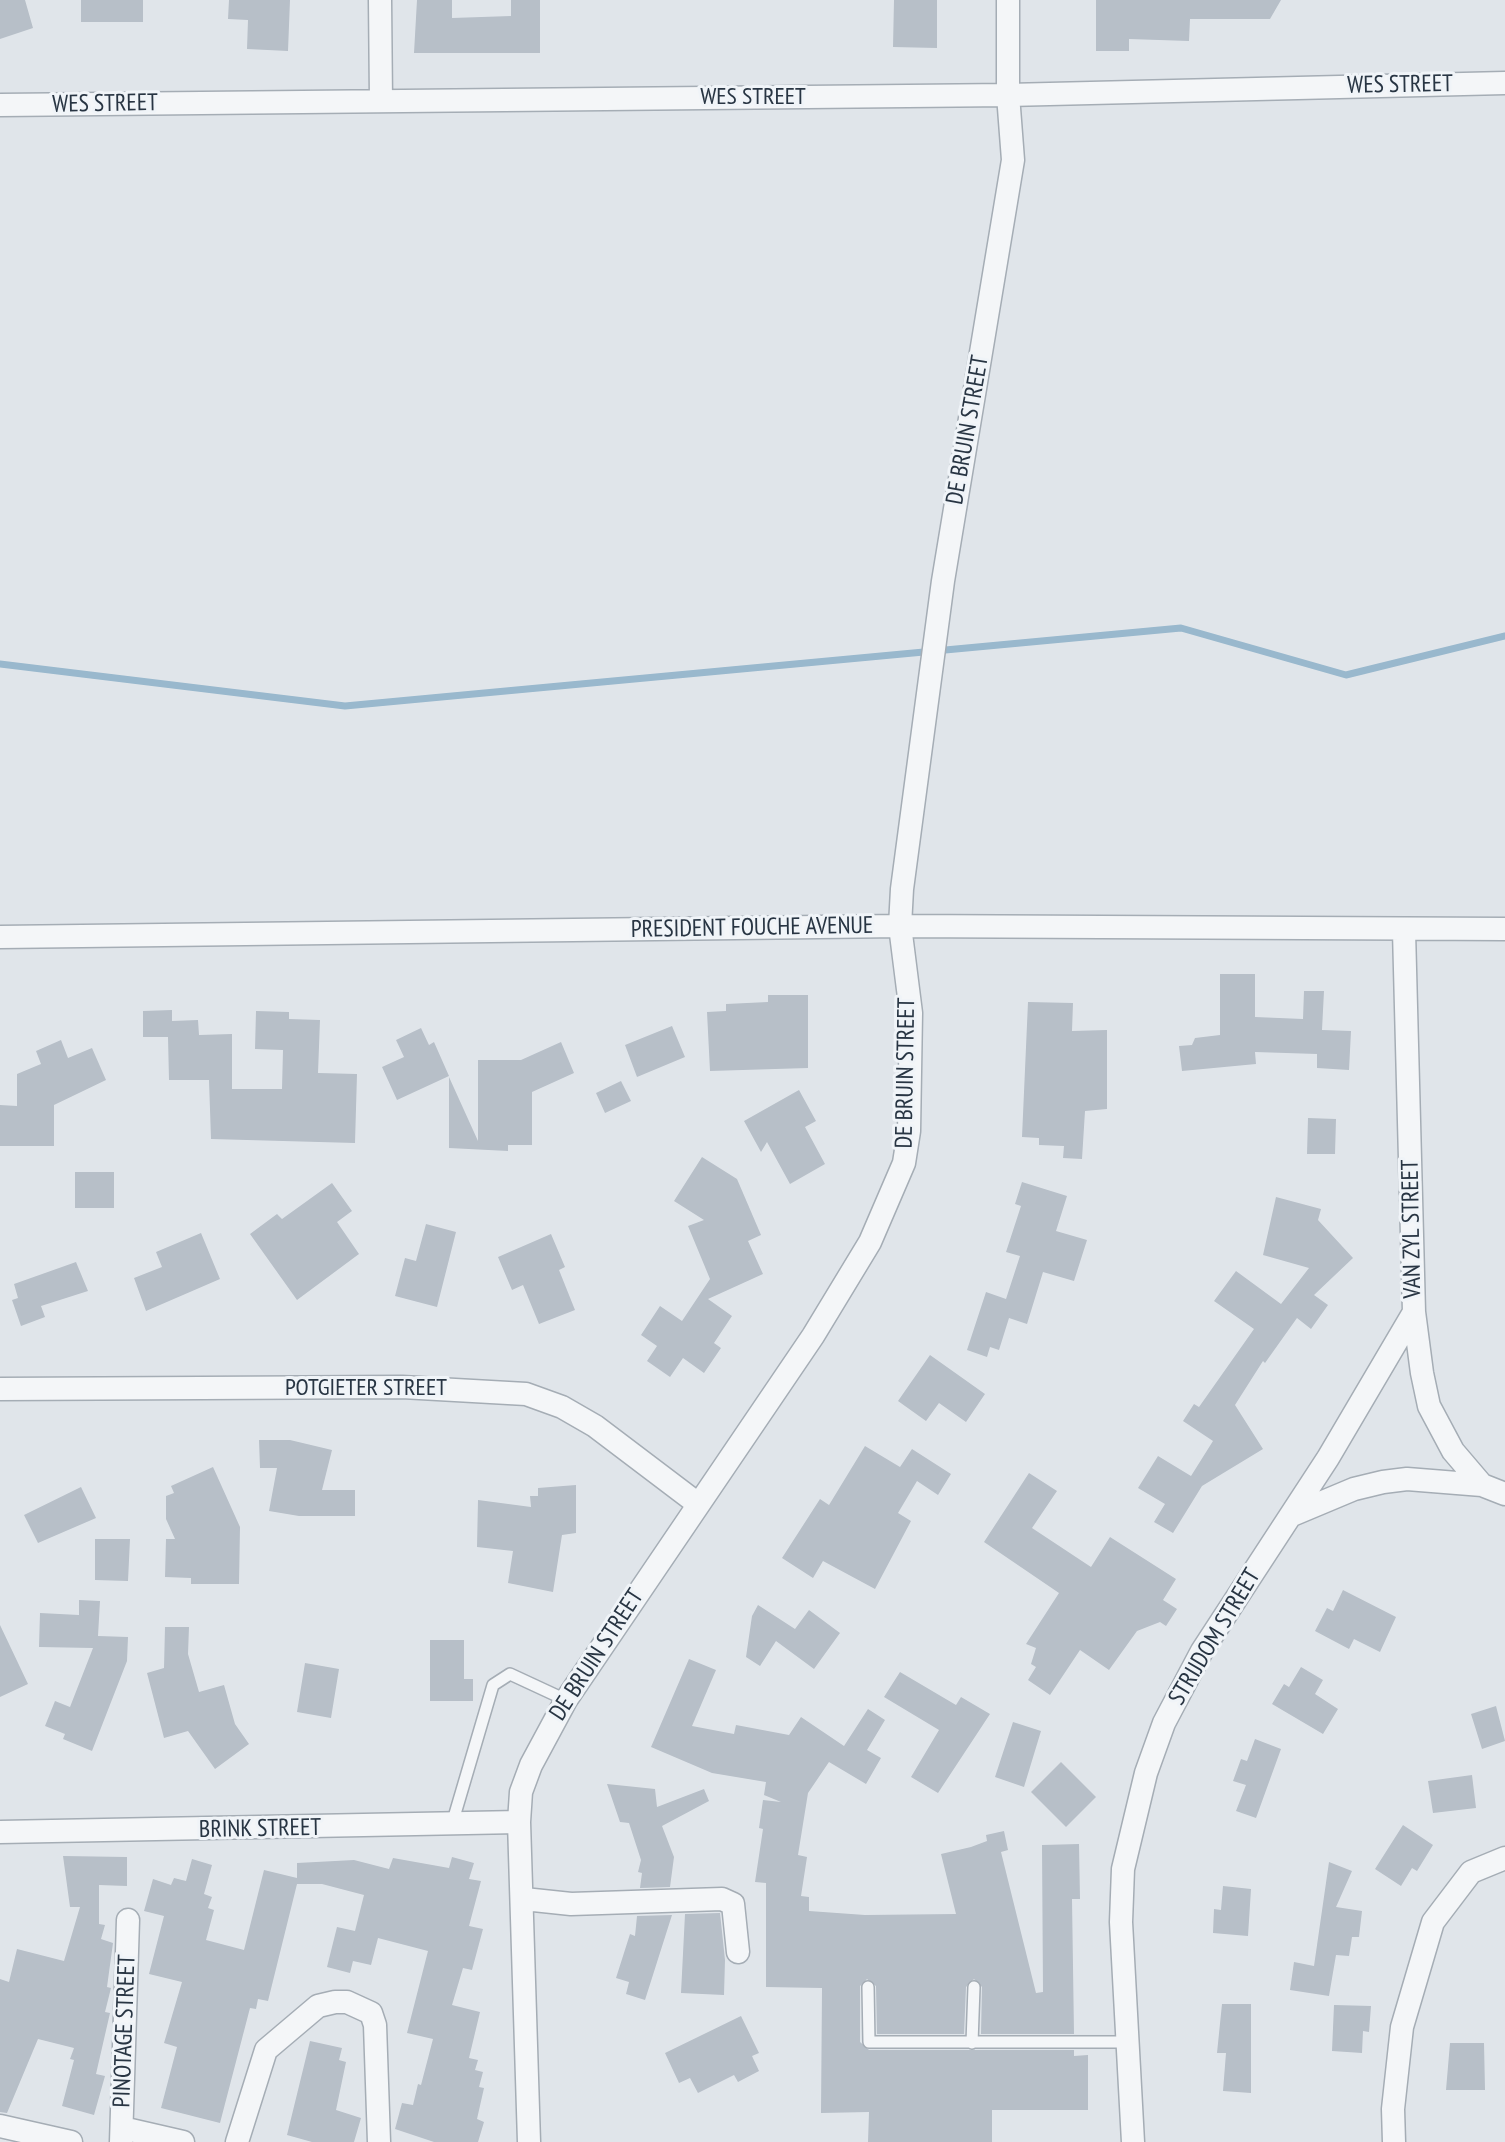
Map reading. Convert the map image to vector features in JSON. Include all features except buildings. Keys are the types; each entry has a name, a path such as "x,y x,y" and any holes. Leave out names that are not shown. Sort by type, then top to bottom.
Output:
{"street":[{"path":"380,0 381,100"},
{"name":"DE BRUIN STREET","path":"529,2142 524,1899 519,1822 521,1792 531,1765 566,1700 813,1336 870,1242 904,1163 909,1131 911,1013 900,926 902,889 937,626 1013,160 1008,95 1008,0"},
{"name":"WES STREET","path":"0,105 1008,95 1505,83"},
{"name":"PRESIDENT FOUCHE AVENUE","path":"0,937 900,926 1404,931 1505,929"},
{"name":"VAN ZYL STREET","path":"1404,931 1414,1312 1429,1406 1453,1451 1482,1485 1505,1494"},
{"name":"STRIJDOM STREET","path":"1133,2142 1121,1922 1123,1869 1146,1773 1164,1723 1202,1651 1292,1515 1414,1312"},
{"name":"POTGIETER STREET","path":"0,1389 402,1387 526,1394 562,1407 595,1426 698,1504"},
{"path":"1292,1515 1354,1489 1383,1482 1407,1479 1482,1485"},
{"name":"BRINK STREET","path":"0,1832 519,1822"},
{"path":"1394,2142 1393,2109 1402,2027 1433,1922 1471,1872 1505,1858"},
{"path":"524,1899 571,1904 722,1899 733,1904 738,1952"},
{"name":"PINOTAGE STREET","path":"121,2135 128,1920"},
{"path":"237,2142 266,2050 318,2006 335,2002 347,2002 371,2013 375,2025 379,2142"},
{"path":"0,2126 71,2142"},
{"path":"121,2135 183,2142"}],"lane":[{"path":"452,1825 493,1685 510,1674 566,1700"},
{"path":"868,1987 869,2042 1127,2042"},
{"path":"972,2043 974,1987"}],"waterway":[{"path":"0,664 345,706 1181,628 1346,675 1505,636"}]}
